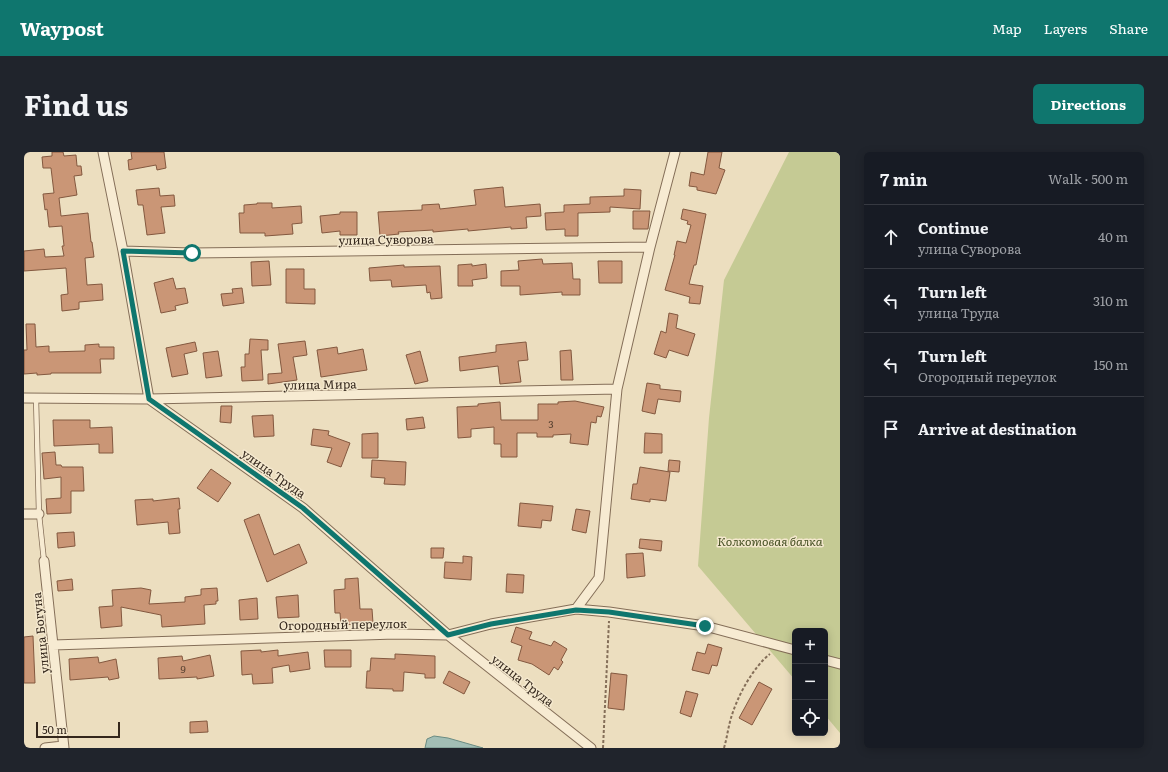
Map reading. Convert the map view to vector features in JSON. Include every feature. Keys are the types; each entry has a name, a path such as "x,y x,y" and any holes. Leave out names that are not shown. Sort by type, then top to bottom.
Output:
{"street":[{"path":"104,152 149,399"},
{"path":"576,610 599,578 617,389 650,247 675,152"},
{"name":"улица Суворова","path":"123,251 192,253 650,247"},
{"name":"улица Мира","path":"24,398 149,399 617,389"},
{"name":"улица Труда","path":"149,399 303,508 448,635 591,748"},
{"path":"24,514 39,514"},
{"name":"улица Богуна","path":"44,561 64,747 45,748"},
{"name":"Огородный переулок","path":"53,645 395,634 448,635 491,624 576,610 609,612 705,626 792,649"},
{"path":"828,661 840,664"}],"lane":[{"name":"улица Богуна","path":"36,398 39,514 44,561"}],"path":[{"path":"603,748 609,612"},
{"path":"724,748 728,737 730,719 738,698 765,658 782,646"}],"green space":[{"name":"Колкотовая балка","path":"789,152 840,152 840,733 828,719 828,628 792,628 792,676 698,566 709,418 724,280"}],"water":[{"path":"434,736 448,738 483,748 425,748 427,739"}],"building":[{"path":"52,152 63,152 64,156 76,155 77,166 81,166 82,175 74,176 77,195 59,198 61,216 88,213 94,257 85,258 87,285 102,284 103,300 79,302 79,309 62,311 61,295 68,294 66,268 24,271 24,251 44,249 45,257 64,256 62,246 64,246 62,226 49,227 47,209 45,210 43,194 54,193 51,168 43,168 42,157 52,156"},
{"path":"131,152 164,152 166,168 157,170 156,165 129,170 128,160 132,159"},
{"path":"708,152 722,152 719,168 725,170 716,194 697,190 697,187 689,186 691,172 704,175"},
{"path":"503,187 505,207 540,204 541,216 526,217 527,228 511,229 511,227 468,231 468,229 433,232 433,230 398,232 399,234 380,236 378,212 422,210 422,205 439,204 440,209 476,205 474,190"},
{"path":"159,188 160,196 174,195 175,206 161,207 165,233 147,235 143,205 138,205 136,190"},
{"path":"624,189 641,190 640,209 610,207 610,212 578,213 578,236 565,236 565,229 546,230 545,213 564,212 564,205 590,204 590,197 624,196"},
{"path":"272,203 272,208 301,206 302,223 292,224 293,234 265,236 265,233 240,233 239,213 244,213 244,205"},
{"path":"683,209 706,214 696,265 694,265 689,284 703,286 700,304 689,303 690,297 665,290 675,255 677,241 686,243 691,225 687,224 688,221 681,219"},
{"path":"633,211 650,211 648,229 633,229"},
{"path":"340,212 357,212 357,235 340,235 340,231 322,233 320,216 340,214"},
{"path":"542,259 543,264 572,263 573,279 580,279 580,295 562,295 562,292 520,295 520,286 501,286 501,271 519,270 518,261"},
{"path":"269,261 271,285 252,286 251,262"},
{"path":"598,261 622,261 622,283 599,283"},
{"path":"472,264 472,266 486,264 487,278 472,280 473,286 458,286 458,265"},
{"path":"404,265 404,267 440,266 442,298 431,299 430,292 427,293 426,285 392,287 391,280 370,281 369,268"},
{"path":"286,269 304,269 304,289 315,289 315,304 286,303"},
{"path":"173,278 176,289 185,288 188,303 175,306 176,310 161,313 154,283"},
{"path":"242,288 244,303 223,306 221,294 233,293 232,289"},
{"path":"669,313 678,315 676,328 695,334 688,356 669,350 666,358 654,354 661,331 666,333"},
{"path":"26,324 35,324 36,347 49,346 49,352 85,351 85,345 99,344 99,347 114,347 114,359 100,359 101,373 24,374 24,350 27,350"},
{"path":"250,339 268,340 268,350 261,350 263,380 242,381 241,367 245,367 245,354 249,354"},
{"path":"305,341 307,355 293,357 297,380 268,384 268,374 282,373 278,344"},
{"path":"195,342 197,351 184,354 188,374 172,377 166,348"},
{"path":"526,342 528,360 518,361 521,382 500,384 498,366 460,371 459,357 496,352 496,345"},
{"path":"337,347 338,354 363,349 367,370 321,377 317,350"},
{"path":"571,350 573,380 561,380 560,351"},
{"path":"218,351 222,376 206,378 203,353"},
{"path":"420,351 428,381 415,384 406,355"},
{"path":"647,383 660,385 660,389 681,391 680,402 658,399 655,414 642,411"},
{"path":"575,401 604,407 601,417 597,416 596,423 591,422 588,445 570,443 571,434 553,435 553,437 537,437 537,433 517,433 517,457 501,457 501,444 494,444 494,427 471,429 471,437 458,438 457,407 478,406 478,404 500,402 501,420 538,420 538,404 558,404 558,402"},
{"path":"221,406 232,406 231,423 220,422"},
{"path":"273,415 274,436 254,437 252,416"},
{"path":"423,417 425,428 407,430 406,419"},
{"path":"53,420 90,420 90,428 112,427 113,453 99,453 99,444 54,446"},
{"path":"313,429 329,431 328,435 350,443 341,467 327,462 332,448 311,445"},
{"path":"378,433 378,458 362,458 362,434"},
{"path":"645,433 662,434 662,453 644,453"},
{"path":"55,452 56,465 61,465 62,467 83,467 84,491 71,491 71,513 47,514 46,499 61,498 61,477 44,479 42,453"},
{"path":"372,460 406,462 405,485 384,484 385,478 371,477"},
{"path":"669,460 680,461 679,472 668,471"},
{"path":"640,467 670,472 666,501 650,499 650,502 631,499 633,484 637,484"},
{"path":"211,469 231,483 218,502 197,488"},
{"path":"179,498 180,509 178,509 180,533 169,534 168,522 137,525 135,500 153,499 153,501"},
{"path":"520,503 553,506 551,521 542,520 541,528 518,526"},
{"path":"576,509 590,511 586,533 572,530"},
{"path":"259,514 274,555 299,544 307,563 267,582 244,520"},
{"path":"74,532 75,546 58,548 57,533"},
{"path":"640,539 662,541 661,551 639,548"},
{"path":"431,548 444,548 443,558 431,558"},
{"path":"643,553 645,576 627,578 626,554"},
{"path":"463,556 472,557 471,580 444,578 445,562 463,563"},
{"path":"507,574 524,575 523,593 506,592"},
{"path":"358,578 360,609 372,609 373,623 341,625 340,613 335,613 334,590 345,589 345,579"},
{"path":"72,579 73,590 58,591 57,581"},
{"path":"141,588 151,590 149,604 185,602 185,597 201,595 201,589 217,588 218,601 216,601 216,604 204,605 205,624 162,627 161,615 121,607 122,626 101,628 99,607 113,606 112,590"},
{"path":"298,595 299,617 278,618 276,597"},
{"path":"257,598 258,619 240,620 239,600"},
{"path":"516,627 532,632 529,639 551,646 554,641 567,649 561,660 563,662 558,670 554,667 549,675 532,664 518,660 522,646 511,642"},
{"path":"33,636 35,683 24,683 24,637"},
{"path":"708,644 722,648 717,666 712,665 709,674 692,670 697,652 705,654"},
{"path":"261,650 261,652 278,650 278,656 308,652 310,669 290,672 289,665 272,668 273,683 253,684 252,674 242,675 241,651"},
{"path":"324,650 351,650 351,667 325,667"},
{"path":"395,654 435,656 435,678 425,678 425,674 404,672 403,691 366,688 367,671 370,671 371,658 395,659"},
{"path":"210,655 214,676 197,679 197,677 159,679 158,658 182,656 183,661"},
{"path":"98,657 99,663 116,659 119,678 109,680 108,677 70,680 69,659"},
{"path":"449,671 470,682 464,694 443,683"},
{"path":"611,673 627,675 624,710 608,708"},
{"path":"759,682 772,689 752,725 739,718"},
{"path":"686,691 698,694 691,717 680,713"},
{"path":"207,721 208,732 190,733 190,722"}],"route":[{"path":"192,253 123,251 149,399 303,508 448,635 491,624 576,610 609,612 705,626"}]}
